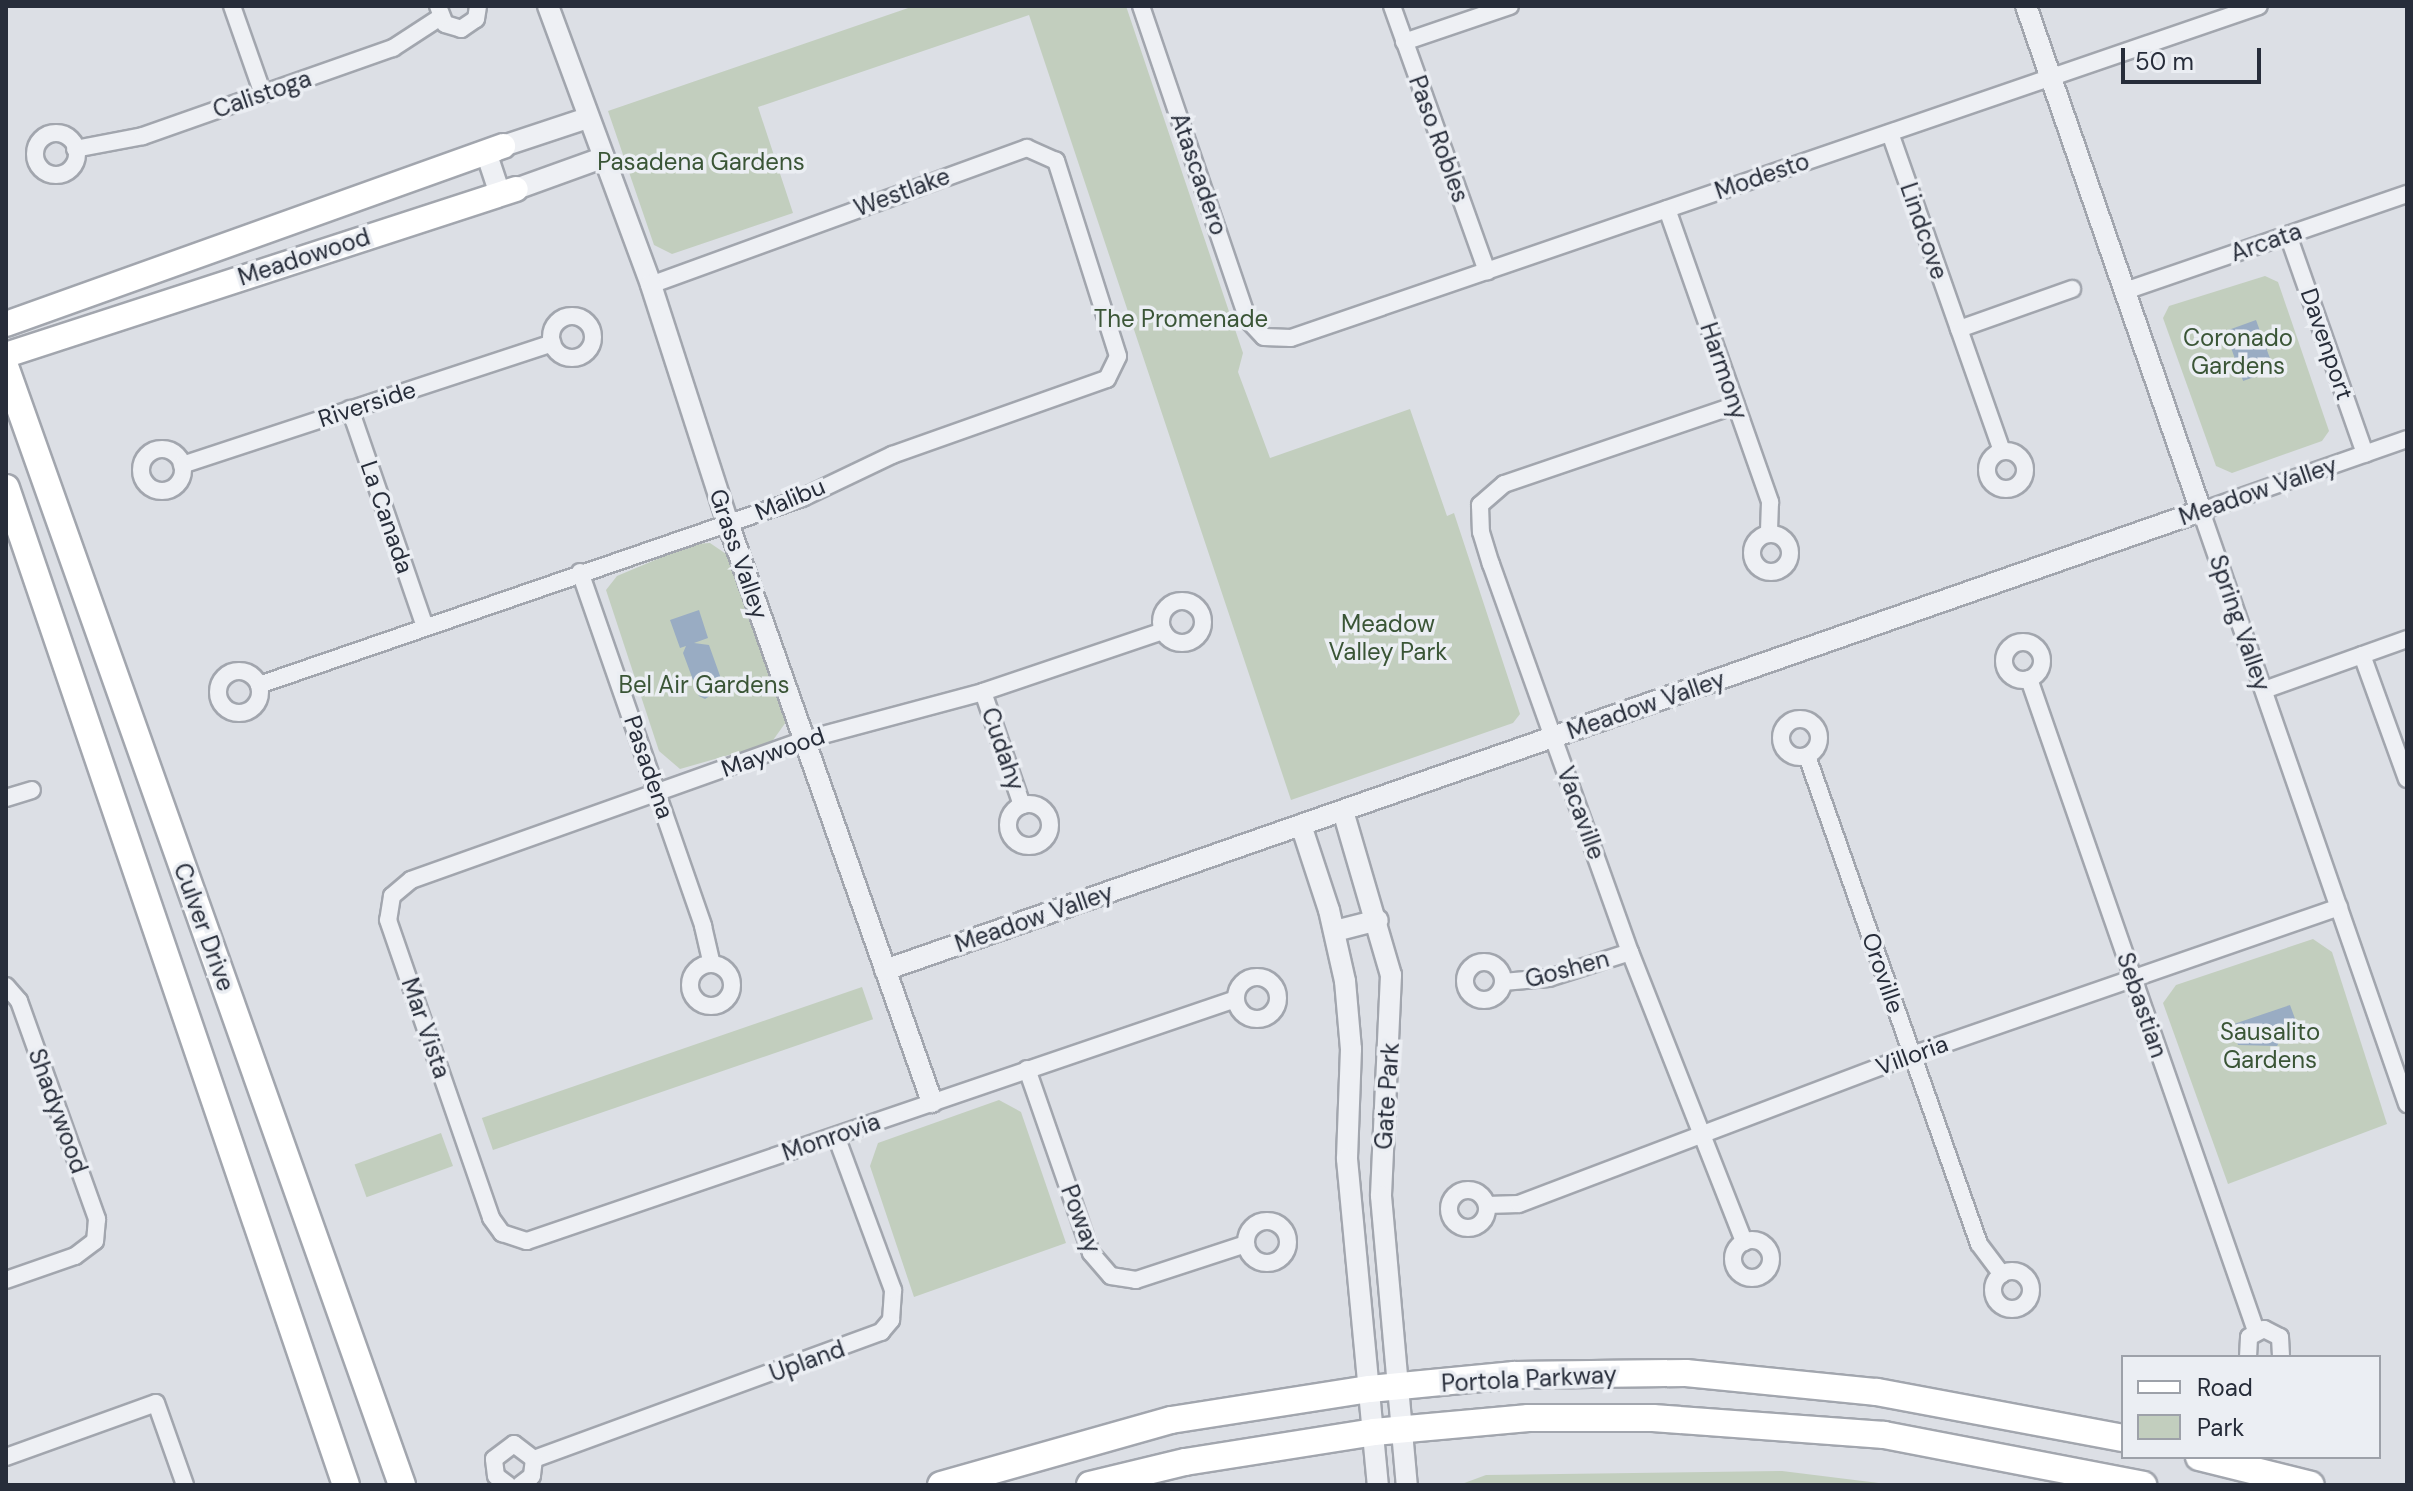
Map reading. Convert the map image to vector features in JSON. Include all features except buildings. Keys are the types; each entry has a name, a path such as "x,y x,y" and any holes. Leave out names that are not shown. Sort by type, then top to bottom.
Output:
{"main road":[{"name":"Meadowood","path":"6,324 494,149"},
{"name":"Meadowood","path":"6,355 508,192"},
{"name":"Culver Drive","path":"6,369 402,1485"},
{"name":"Culver Drive","path":"6,488 346,1485"},
{"name":"Portola Parkway","path":"941,1485 1171,1420 1370,1389 1514,1375 1686,1373 1877,1392 2121,1438"},
{"name":"Portola Parkway","path":"1090,1485 1185,1462 1374,1432 1528,1418 1653,1418 1853,1433 2143,1485"},
{"path":"2207,1459 2311,1485"}],"street":[{"path":"232,6 263,94"},
{"name":"Calistoga","path":"75,149 143,136 393,48 438,12 461,29 476,19 478,6"},
{"name":"Atascadero","path":"1141,6 1248,320 1264,337"},
{"name":"Paso Robles","path":"1392,6 1487,271"},
{"path":"1404,42 1510,6"},
{"name":"Spring Valley","path":"2026,6 2407,1104"},
{"name":"Modesto","path":"1264,337 1291,338 2259,6"},
{"name":"Grass Valley","path":"554,8 587,118 651,285 728,523 932,1102"},
{"name":"Meadowood","path":"494,149 587,118"},
{"name":"Lindcove","path":"1890,133 2002,451"},
{"name":"Westlake","path":"651,285 1027,148 1056,161 1090,258"},
{"path":"494,149 508,192"},
{"name":"Meadowood","path":"508,192 602,158"},
{"name":"Arcata","path":"2125,291 2407,194"},
{"name":"Harmony","path":"1667,209 1770,502 1769,534"},
{"name":"Davenport","path":"2288,235 2365,454"},
{"name":"Malibu","path":"259,685 424,624 802,498 892,455 1107,379 1118,356 1090,258"},
{"path":"1959,329 2072,289"},
{"name":"Riverside","path":"182,465 552,343"},
{"name":"Vacaville","path":"1736,405 1504,484 1480,505 1487,551 1630,952 1698,1133 1744,1242"},
{"name":"La Canada","path":"350,409 424,624"},
{"name":"Meadow Valley","path":"885,970 2407,439"},
{"name":"Pasadena","path":"580,572 658,792 712,964"},
{"name":"Maywood","path":"392,896 411,880 804,740 983,692 1163,631"},
{"path":"2264,690 2407,639"},
{"path":"2362,655 2407,779"},
{"name":"Sebastian","path":"2029,679 2256,1331"},
{"name":"Cudahy","path":"983,692 1022,805"},
{"name":"Oroville","path":"1807,756 1979,1244 2002,1274"},
{"path":"6,798 32,790"},
{"name":"Gate Park","path":"1343,811 1378,920 1393,1007 1381,1196 1407,1485"},
{"name":"Gate Park","path":"1301,825 1335,931 1351,1049 1347,1159 1378,1485"},
{"name":"Mar Vista","path":"392,896 388,920 472,1160"},
{"name":"Villoria","path":"1487,1205 1519,1204 1698,1133 1912,1055 2339,907"},
{"path":"1335,931 1378,920"},
{"name":"Goshen","path":"1503,982 1549,978 1630,952"},
{"name":"Shadywood","path":"6,986 19,1001 97,1219 95,1241 75,1256 6,1280"},
{"name":"Monrovia","path":"472,1160 496,1226 509,1237 527,1241 1236,999"},
{"name":"Poway","path":"1027,1069 1091,1253 1111,1276 1136,1280 1246,1244"},
{"name":"Upland","path":"534,1459 881,1332 891,1320 893,1290 836,1136"},
{"path":"2248,1355 2246,1346 2256,1331 2264,1329 2280,1337 2281,1355"},
{"path":"6,1457 156,1403 185,1485"},
{"path":"508,1485 493,1467 499,1451 514,1444 534,1459 532,1476 520,1485"}],"green space":[{"path":"914,6 1126,6 1243,353 1238,372 1270,458 1410,409 1447,516 1454,513 1520,714 1513,723 1291,800 1029,15 758,107 793,213 672,254 654,245 608,111"},
{"name":"Coronado Gardens","path":"2265,276 2278,282 2329,431 2322,441 2232,473 2216,466 2163,318 2169,306"},
{"name":"Bel Air Gardens","path":"710,543 732,558 786,722 771,743 680,769 659,751 606,590 617,576 693,544"},
{"name":"Sausalito Gardens","path":"2313,939 2332,952 2387,1124 2228,1184 2163,1003 2176,985"},
{"path":"862,987 873,1019 493,1150 482,1118"},
{"path":"999,1100 1021,1112 1066,1243 914,1297 870,1166 878,1143"},
{"path":"441,1133 453,1166 367,1197 355,1164"},
{"path":"1782,1471 1895,1485 1459,1485 1486,1475"}],"water":[{"path":"2256,320 2274,370 2243,381 2225,331"},
{"path":"699,610 708,638 694,643 709,645 724,687 705,699 699,696 683,653 686,646 680,648 670,620"},
{"path":"2290,1005 2297,1024 2285,1031 2277,1046 2238,1045 2231,1025"}],"park label":[{"name":"Pasadena Gardens","path":"701,162"},
{"name":"The Promenade","path":"1181,319"},
{"name":"Meadow Valley Park","path":"1388,638"}]}
